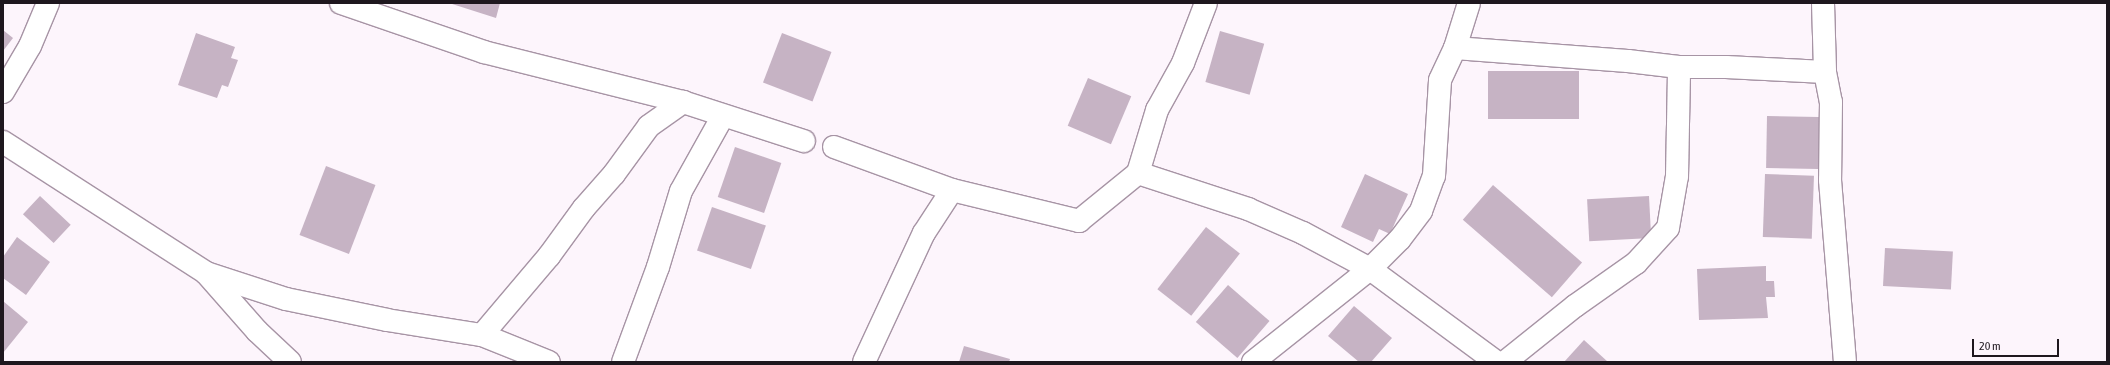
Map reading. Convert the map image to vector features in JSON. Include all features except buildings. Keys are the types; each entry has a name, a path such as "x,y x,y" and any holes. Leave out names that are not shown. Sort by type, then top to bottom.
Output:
{"street":[{"path":"3,92 30,46 48,3"},
{"path":"341,3 484,52 683,102 804,142"},
{"path":"834,148 952,190 1079,221 1138,173 1157,110 1184,63 1206,3"},
{"path":"1253,362 1370,269 1400,239 1421,210 1434,176 1440,80 1455,48 1469,3"},
{"path":"1823,3 1825,72 1831,102 1830,180 1845,362"},
{"path":"1455,48 1628,61 1679,67 1726,66 1825,72"},
{"path":"1505,362 1575,306 1636,263 1668,228 1677,176 1679,67"},
{"path":"482,335 549,256 584,208 614,174 649,126 683,102"},
{"path":"623,362 658,267 681,191 723,116"},
{"path":"3,142 206,273 286,298 387,320 482,335 550,362"},
{"path":"1138,173 1248,209 1303,233 1370,269 1496,362"},
{"path":"864,362 924,233 952,190"},
{"path":"206,273 257,331 290,362"}]}
